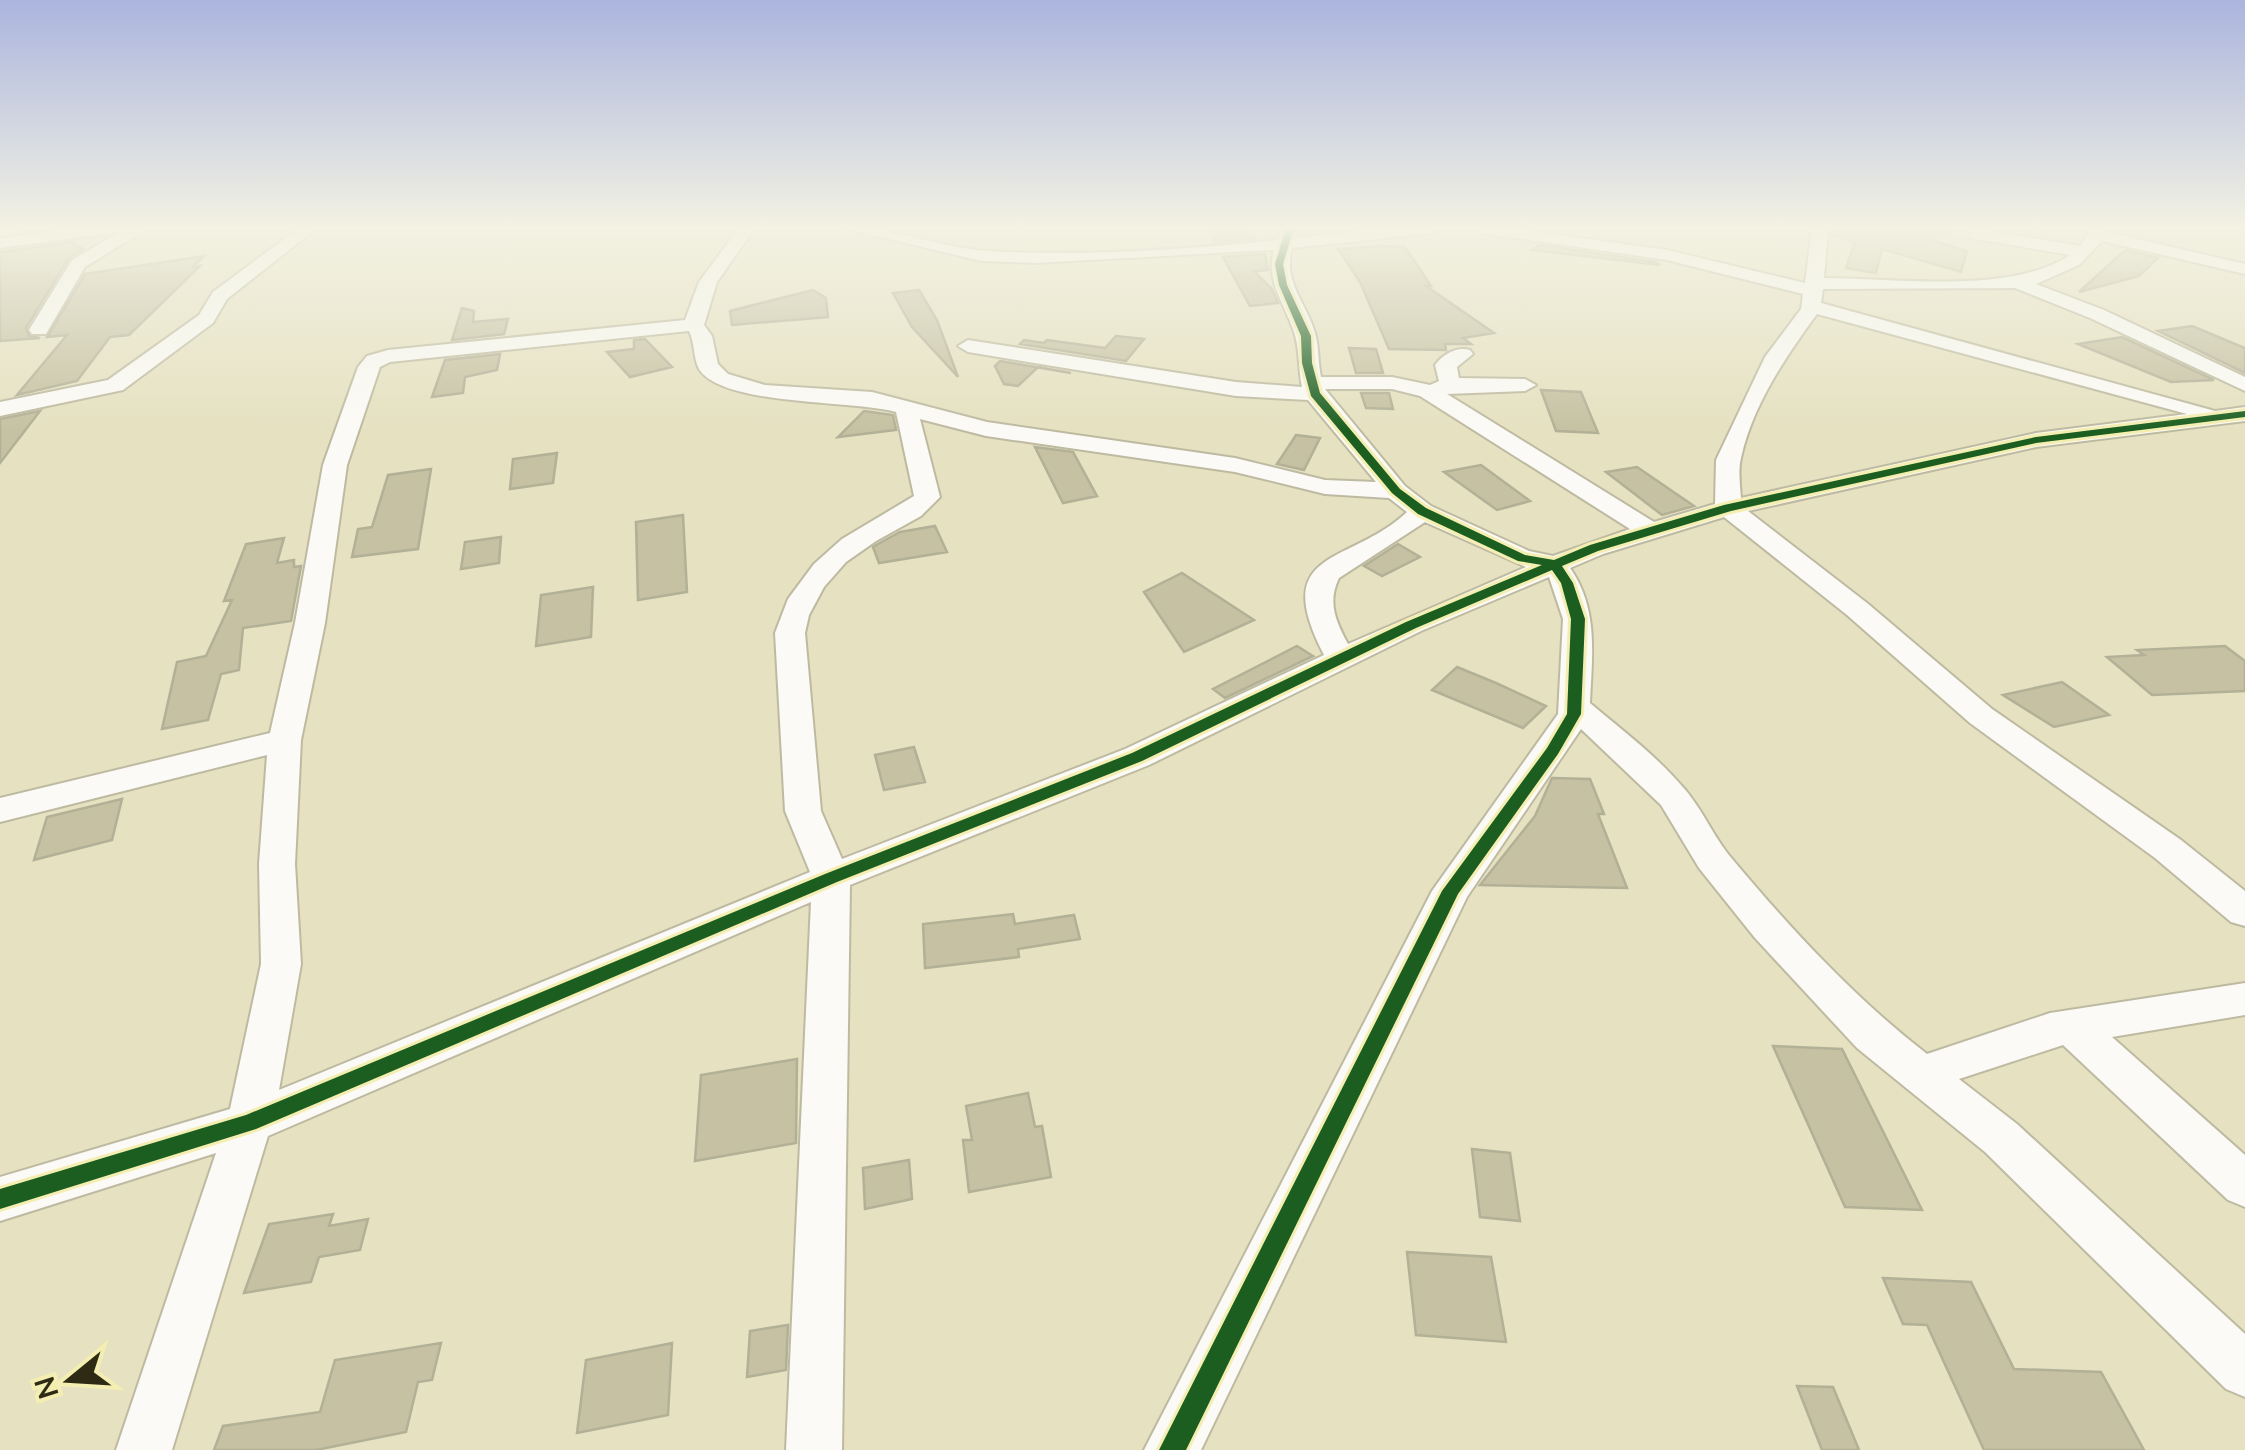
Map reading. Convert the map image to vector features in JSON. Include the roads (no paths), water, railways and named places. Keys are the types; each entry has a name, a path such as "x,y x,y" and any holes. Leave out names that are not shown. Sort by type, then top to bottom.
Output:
{"street":[{"path":"39,330 58,296"},
{"path":"0,409 115,385 206,319 220,296"},
{"path":"694,325 704,296"},
{"path":"1288,296 1306,336 1306,364 1314,388 1409,501 1412,524 1332,567 1320,584 1318,609 1341,659"},
{"path":"1728,508 1728,460 1775,357 1811,296"},
{"path":"1821,296 2019,365 2234,415"},
{"path":"2050,296 2245,384"},
{"path":"694,325 702,336 708,366 720,379 764,391 834,394 906,407 986,428 1235,465 1325,487 1409,501 1522,558 1554,564 1567,583 1578,619 1575,707 1553,750 1451,891 1172,1450"},
{"path":"144,1450 249,1122 280,964 277,864 285,740 310,623 335,465 374,360 694,325"},
{"path":"968,346 1236,389 1392,383 1440,389 1525,386"},
{"path":"1440,389 1446,365 1463,354"},
{"path":"1440,389 1651,531"},
{"path":"814,1450 831,878 802,812 790,633 795,607 852,542 918,510 927,497 906,407"},
{"path":"0,1200 249,1122 831,878 1137,757 1341,659 1594,548 1728,508 2036,440 2234,415"},
{"path":"1728,508 1857,609 1981,716 2168,850 2245,912"},
{"path":"1575,707 1643,765 1673,797 1712,859 1769,928 1872,1036 2001,1138 2245,1370"},
{"path":"0,810 285,740"},
{"path":"1922,1074 2050,1030 2245,999"},
{"path":"2072,1027 2245,1186"}]}
